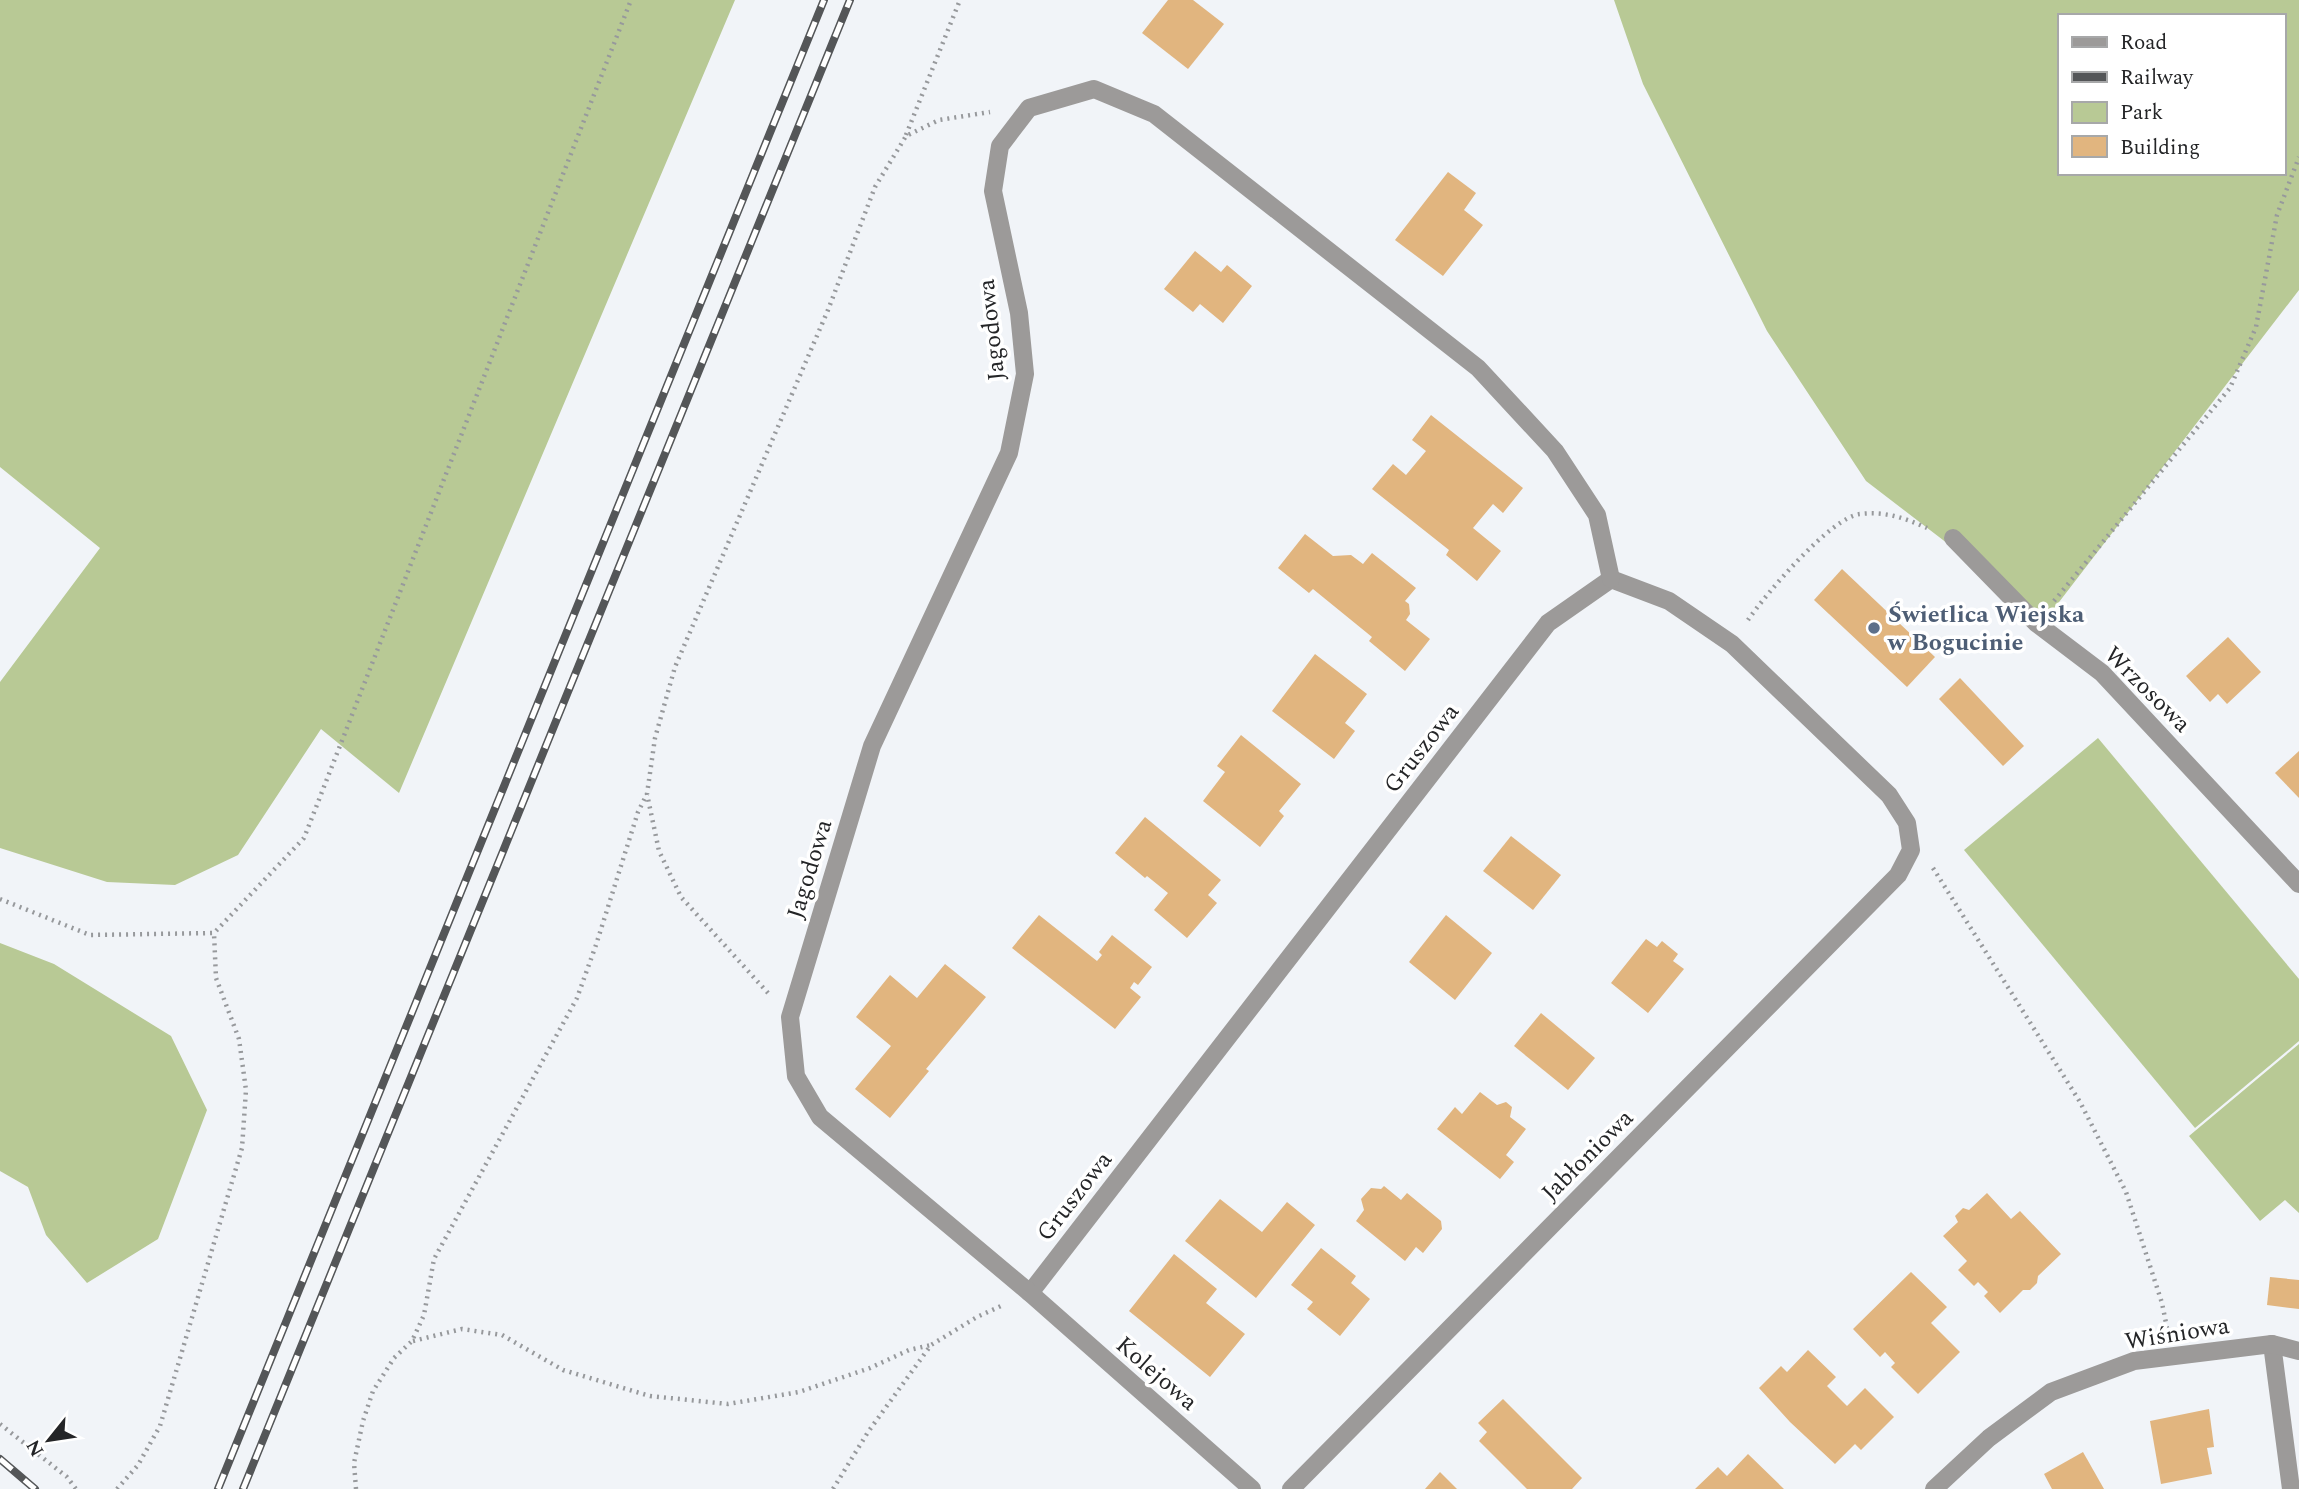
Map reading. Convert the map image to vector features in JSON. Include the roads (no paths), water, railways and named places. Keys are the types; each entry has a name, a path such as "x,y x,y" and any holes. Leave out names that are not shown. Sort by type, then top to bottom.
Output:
{"street":[{"name":"Jagodowa","path":"1030,1293 820,1117 796,1076 790,1017 872,746 1009,453 1025,374 1018,313 993,191 1000,146 1029,108 1094,89 1154,114 1478,368 1555,451 1597,515 1611,579"},
{"name":"Wrzosowa","path":"1953,538 2036,623 2102,673 2299,884"},
{"name":"Jabłoniowa","path":"1291,1489 1898,876 1911,850 1908,823 1889,795 1732,644 1669,601 1611,579"},
{"name":"Gruszowa","path":"1030,1293 1548,623 1611,579"},
{"name":"Kolejowa","path":"1030,1293 1252,1489"},
{"name":"Wiśniowa","path":"1934,1489 1989,1438 2051,1392 2134,1361 2272,1344 2299,1351"},
{"path":"2272,1344 2291,1489"}],"railway":[{"path":"218,1489 824,0"},
{"path":"243,1489 850,0"},
{"path":"0,1459 35,1489"}],"place":[{"name":"Świetlica Wiejska w Bogucinie","path":"1874,628"}]}
